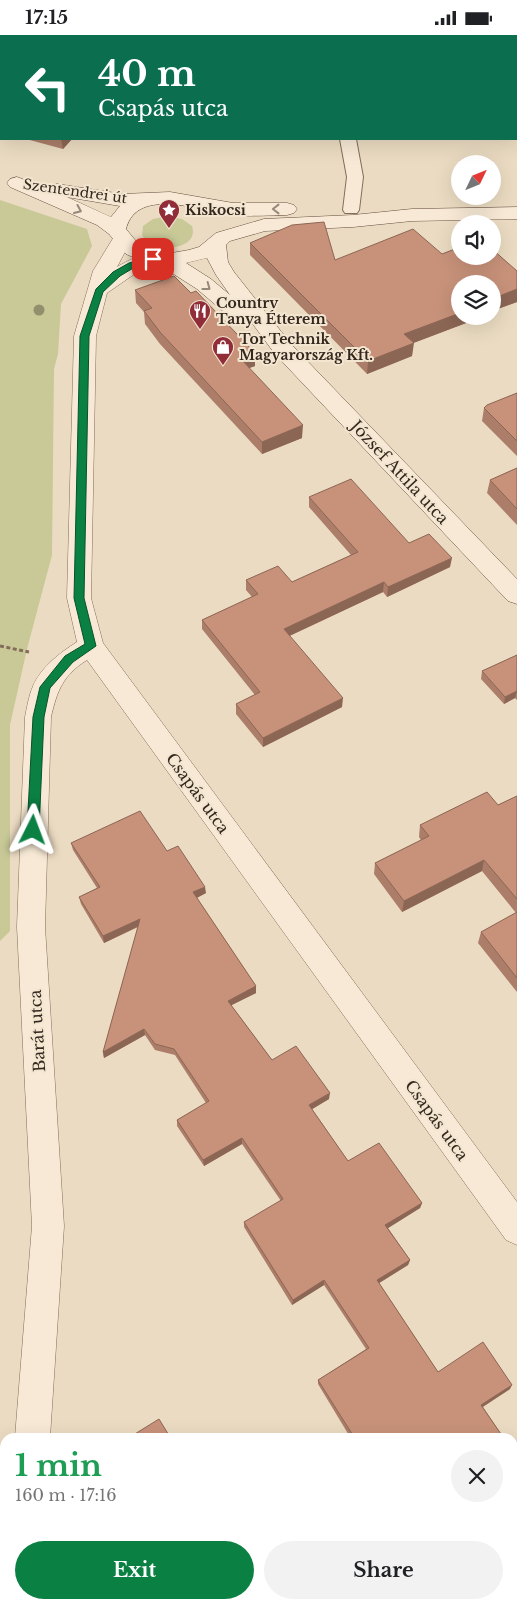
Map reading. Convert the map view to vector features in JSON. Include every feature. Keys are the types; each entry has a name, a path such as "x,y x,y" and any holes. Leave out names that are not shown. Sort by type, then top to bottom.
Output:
{"main road":[{"path":"9,180 104,221 133,250 160,259 204,285 283,349"},
{"name":"Szentendrei út","path":"9,180 122,200 150,198"},
{"path":"119,235 119,218 122,213 150,198 180,198 227,208 351,209 412,215"},
{"path":"201,203 216,214 222,223 218,262 283,349"},
{"path":"160,259 193,256 206,251 220,241 264,225 353,221 412,215 517,213"},
{"name":"Csapás utca","path":"119,235 116,254 103,271 84,345 79,598 91,646 517,1229"},
{"name":"Csapás utca","path":"99,291 116,274 132,265 160,259"},
{"name":"József Attila utca","path":"283,349 517,595"},
{"name":"Barát utca","path":"32,1433 48,1226 31,927 38,717 45,687 69,659 91,646"}],"lane":[{"path":"348,140 355,177 351,209"}],"green space":[{"path":"0,200 87,229 92,246 61,304 58,354 54,369 52,555 27,649 10,725 10,931 0,941"},
{"path":"168,216 182,219 192,226 193,234 189,241 183,245 165,247 156,245 142,235 143,226 153,219"}],"building":[{"path":"324,222 335,260 413,229 442,254 451,250 451,265 501,265 501,257 517,271 517,289 501,295 501,275 451,275 451,316 404,334 414,343 368,361 250,243 292,225"},
{"path":"174,276 191,293 196,291 255,353 241,359 303,425 262,442 160,332 144,311 152,308 135,290"},
{"path":"517,393 517,441 484,408"},
{"path":"517,468 517,509 490,480"},
{"path":"351,479 409,543 429,534 452,558 388,587 384,582 284,629 343,698 263,738 236,704 260,692 202,620 258,594 246,580 278,566 292,582 358,552 309,497"},
{"path":"517,655 517,691 505,697 482,671"},
{"path":"487,792 498,805 517,796 517,899 484,860 404,901 375,863 429,836 420,825"},
{"path":"140,811 167,851 178,846 205,887 193,892 256,986 228,1001 272,1060 296,1046 330,1093 309,1105 348,1161 379,1143 422,1203 385,1225 410,1260 377,1280 438,1372 483,1342 512,1385 481,1405 500,1433 351,1433 318,1380 369,1348 324,1280 293,1300 244,1222 283,1199 242,1138 203,1160 177,1120 209,1101 174,1049 155,1044 144,1029 103,1052 140,919 103,936 79,897 100,887 71,843"},
{"path":"517,912 517,978 481,932"},
{"path":"159,1419 168,1433 136,1433"}],"place":[{"name":"Kiskocsi","path":"169,229"},
{"name":"Country Tanya Étterem","path":"200,330"},
{"name":"Tor Technik Magyarország Kft.","path":"223,366"}],"route":[{"path":"33,830 38,717 45,687 69,659 91,646 79,598 85,336 99,291 116,274 132,265 153,259"}]}
